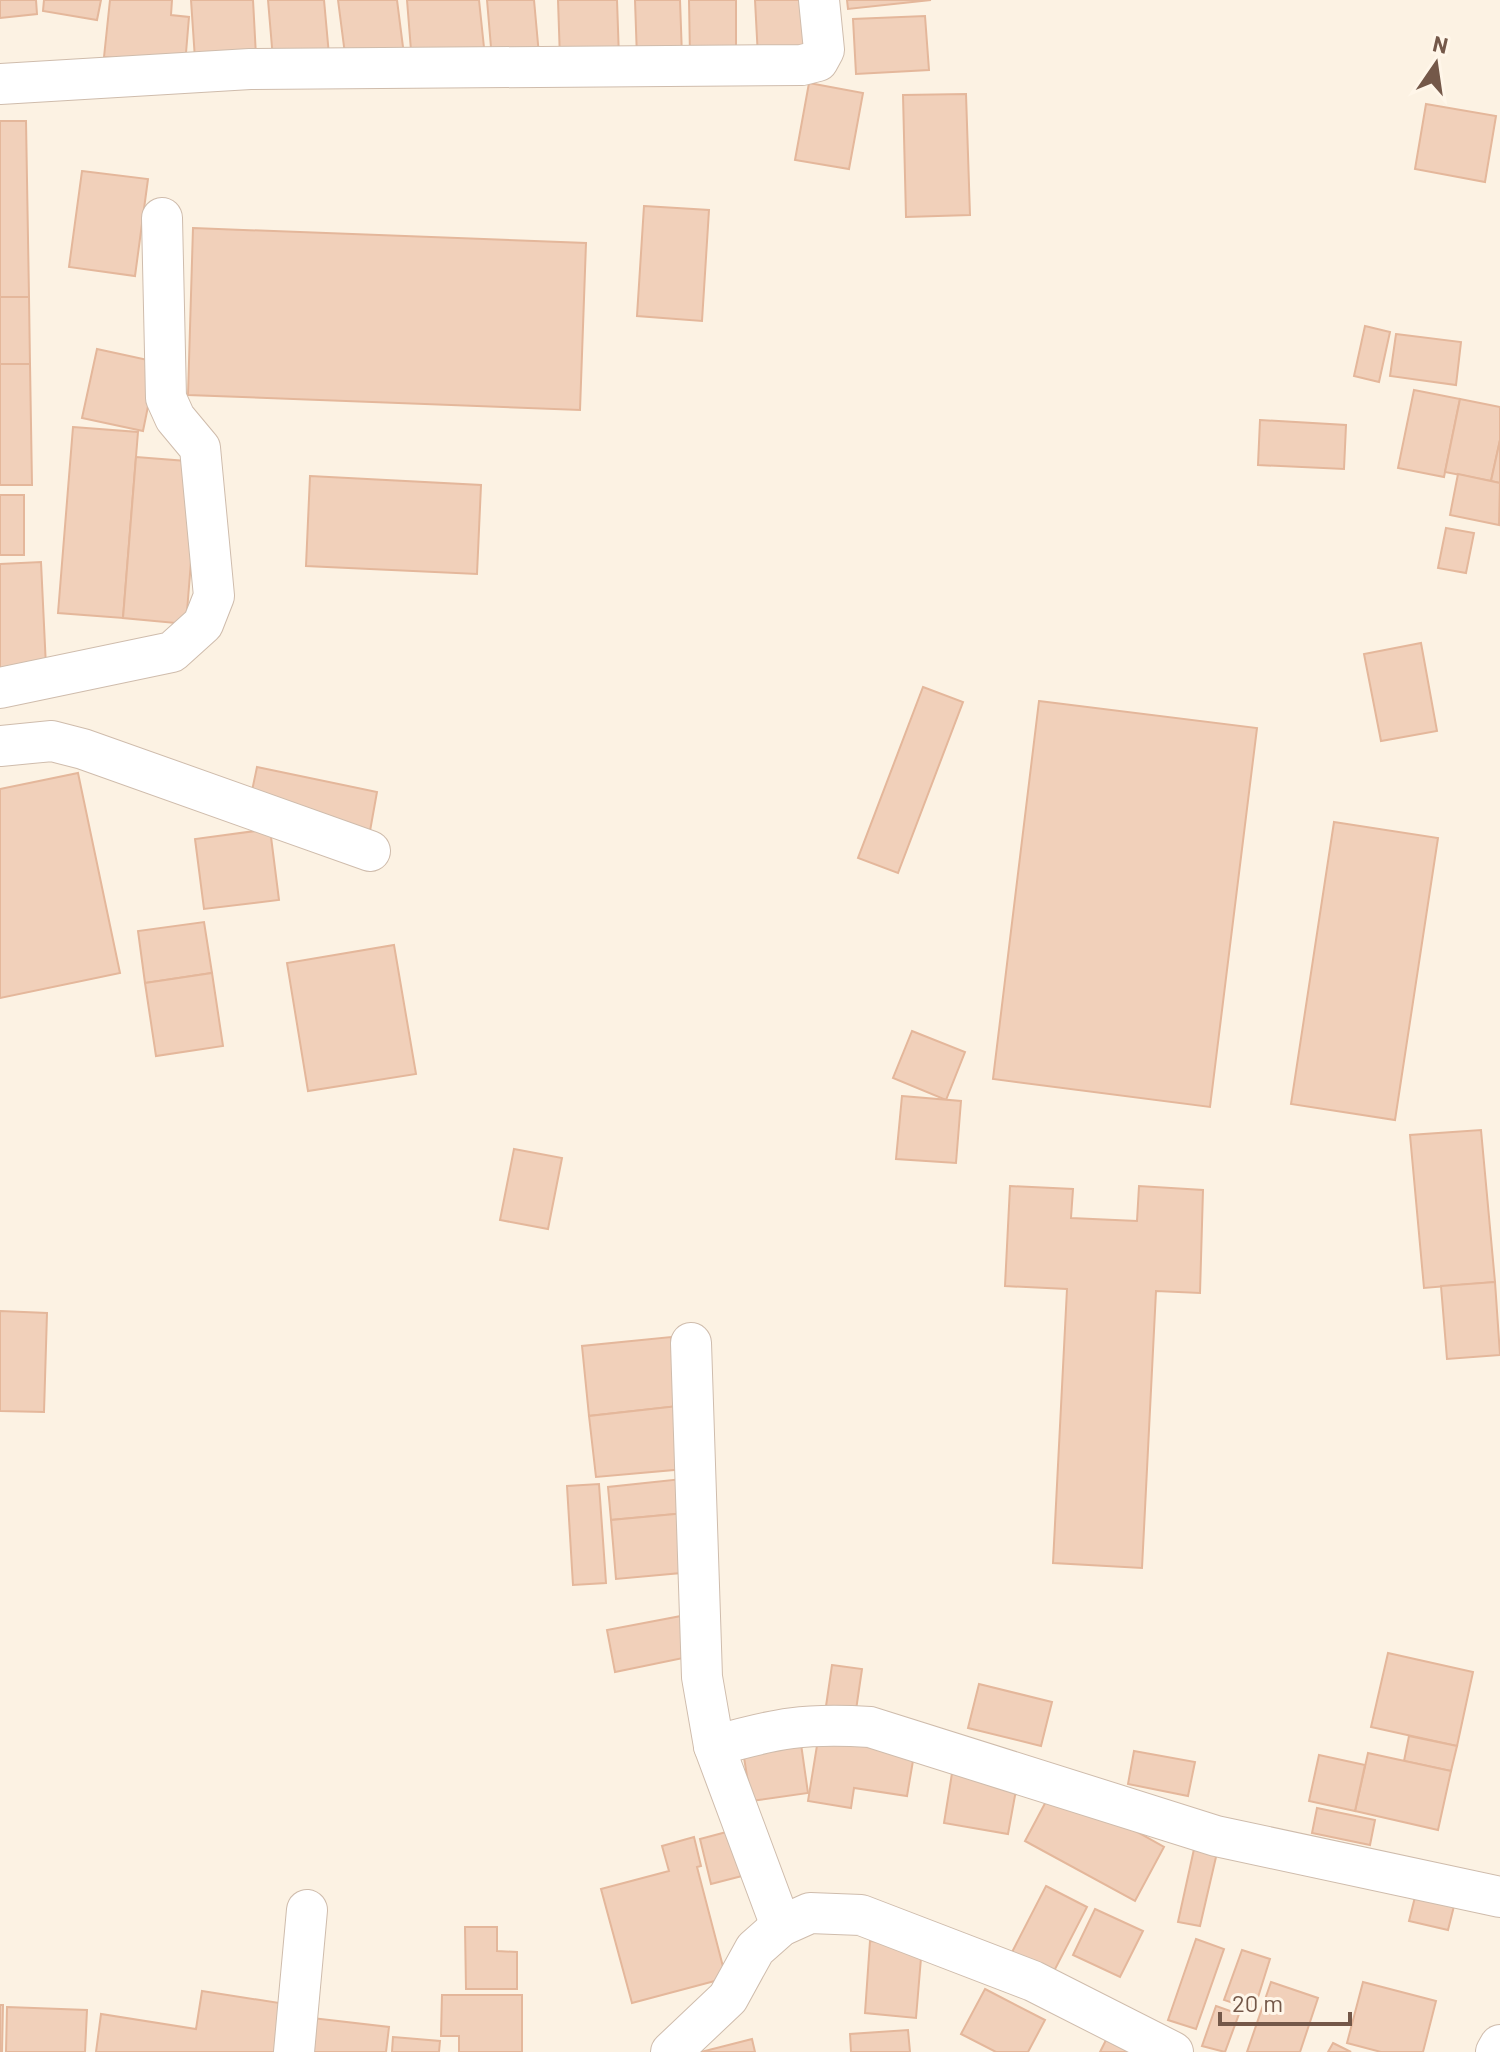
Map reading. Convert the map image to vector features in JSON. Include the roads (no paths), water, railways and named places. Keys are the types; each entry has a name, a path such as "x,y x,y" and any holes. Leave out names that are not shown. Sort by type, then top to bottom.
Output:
{"street":[{"path":"0,84 250,69 802,65 818,61 824,50 819,0"},
{"path":"0,688 172,652 203,624 214,596 200,448 175,418 166,398 162,218"},
{"path":"0,746 52,741 83,749 370,851"},
{"path":"691,1343 702,1677 714,1746 781,1926"},
{"path":"714,1746 778,1727 819,1724 870,1727 1216,1836 1500,1897"},
{"path":"294,2052 307,1910"},
{"path":"671,2052 728,1998 755,1949 781,1926 810,1913 861,1915 1033,1981 1173,2052"},
{"path":"1496,2052 1500,2045"}]}
